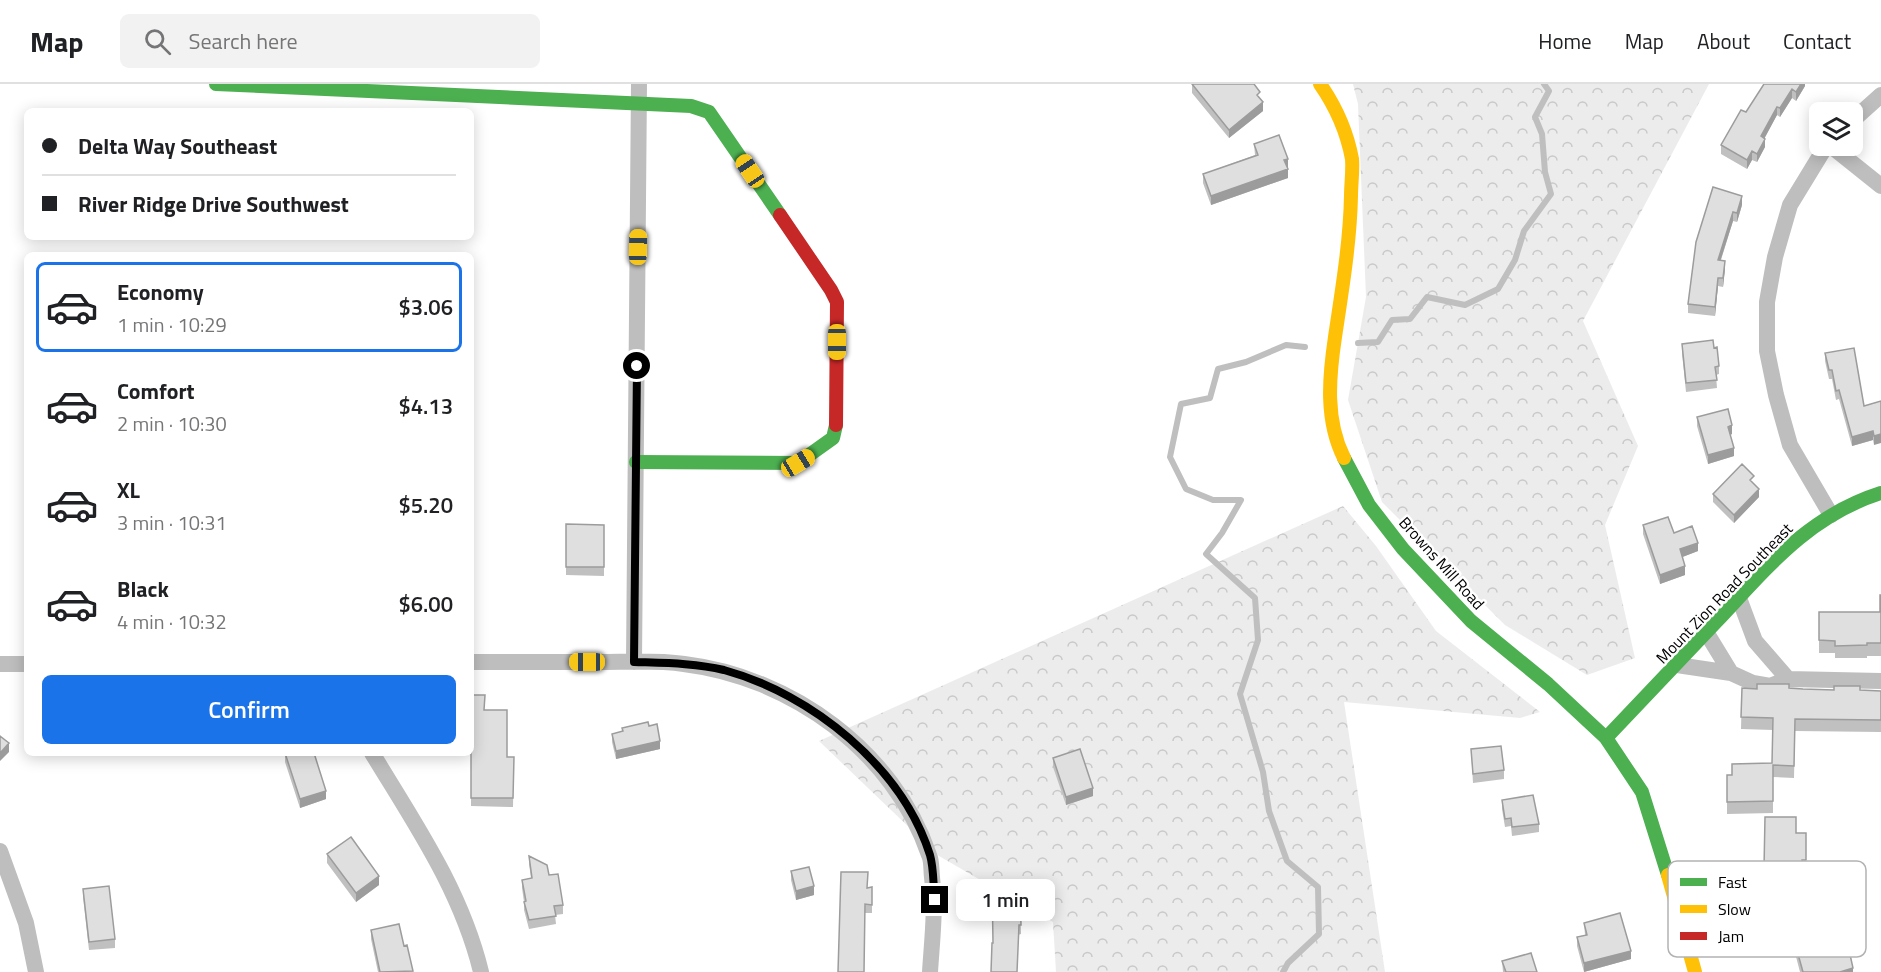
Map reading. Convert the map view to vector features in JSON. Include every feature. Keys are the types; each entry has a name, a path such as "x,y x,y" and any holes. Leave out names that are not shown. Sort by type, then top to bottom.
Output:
{"street":[{"path":"216,84 691,106 709,112 837,302 837,411 833,438 798,463 636,462"},
{"path":"634,662 639,84"},
{"name":"Browns Mill Road","path":"1320,84 1333,103 1344,129 1352,161 1350,231 1329,378 1331,412 1340,449 1370,505 1403,549 1471,621 1548,684 1606,738 1642,792 1668,873"},
{"path":"1863,111 1881,95"},
{"path":"1821,156 1790,205 1775,257 1767,302 1767,351 1790,445 1831,515"},
{"path":"1844,156 1881,186"},
{"name":"Mount Zion Road Southeast","path":"1606,738 1786,548 1812,526 1859,499 1881,493"},
{"path":"1739,598 1755,641 1788,679"},
{"path":"1706,632 1731,673"},
{"path":"474,662 683,663 724,670 777,690 829,721 873,760 908,807 930,856 935,900 930,972"},
{"path":"0,664 24,664"},
{"path":"1677,665 1731,673 1753,683 1770,686 1788,679 1881,681"},
{"path":"374,756 440,864 465,921 481,972"},
{"path":"0,851 26,923 36,972"},
{"name":"Browns Mill Road","path":"1691,957 1695,972"}],"green space":[{"path":"1353,84 1709,84 1583,321 1638,446 1605,525 1635,658 1587,675 1505,625 1382,502 1348,400 1366,297 1358,104"},
{"path":"1343,506 1376,546 1436,631 1540,712 1520,718 1344,702 1385,972 1056,972 1053,922 939,856 819,741"}],"building":[{"path":"1192,84 1254,84 1260,92 1257,95 1263,102 1229,130"},
{"path":"1764,84 1801,84 1796,92 1792,89 1780,108 1777,107 1761,136 1765,139 1757,154 1752,151 1747,160 1721,145 1741,110 1746,112"},
{"path":"1279,135 1288,159 1284,160 1288,169 1211,196 1203,174 1258,155 1254,144"},
{"path":"1713,187 1742,196 1737,213 1733,212 1718,260 1725,261 1723,278 1718,278 1715,307 1688,304 1696,242"},
{"path":"1713,340 1714,348 1717,347 1719,366 1715,367 1717,380 1686,383 1682,344"},
{"path":"1854,348 1864,406 1881,401 1881,434 1874,436 1873,431 1852,437 1839,390 1836,391 1832,370 1829,370 1825,353"},
{"path":"1728,409 1732,425 1728,427 1734,448 1708,455 1697,417"},
{"path":"1742,464 1754,476 1750,480 1759,489 1734,515 1713,494"},
{"path":"1668,517 1674,533 1692,526 1698,543 1680,549 1685,566 1660,575 1643,525"},
{"path":"566,524 604,525 604,567 566,567"},
{"path":"1880,595 1881,643 1835,646 1835,641 1819,640 1819,612 1880,612"},
{"path":"1757,684 1789,684 1789,688 1834,690 1834,686 1860,686 1860,690 1881,691 1881,720 1795,719 1794,766 1773,765 1773,801 1727,802 1727,775 1732,775 1732,764 1772,763 1773,718 1741,717 1742,688 1757,689"},
{"path":"474,695 485,695 484,710 507,710 507,757 514,757 513,798 471,798"},
{"path":"648,722 649,726 657,724 660,741 616,751 612,734 623,731 622,728"},
{"path":"0,736 9,743 0,753"},
{"path":"1501,746 1504,770 1473,774 1471,749"},
{"path":"1080,749 1093,788 1066,797 1053,758"},
{"path":"286,756 315,756 326,791 300,799"},
{"path":"1533,795 1539,824 1512,827 1511,818 1505,819 1502,800"},
{"path":"1765,817 1796,817 1796,833 1806,833 1806,860 1764,861"},
{"path":"351,837 379,876 356,893 327,854"},
{"path":"529,856 547,865 549,875 558,874 563,905 554,906 556,916 529,920 524,902 526,901 522,880 532,878"},
{"path":"809,867 814,886 796,891 791,871"},
{"path":"841,872 868,872 867,888 872,887 872,905 865,904 864,972 838,972"},
{"path":"1020,881 1021,925 1019,925 1017,972 991,972 992,882"},
{"path":"109,886 115,939 89,942 83,889"},
{"path":"1620,913 1631,951 1584,963 1577,937 1587,935 1584,923"},
{"path":"399,924 413,971 380,972 371,930"},
{"path":"1531,953 1537,972 1506,972 1502,961"},
{"path":"1799,957 1851,957 1853,968 1840,972 1803,972"}],"waterway":[{"path":"1358,343 1378,342 1392,320 1410,319 1427,297 1465,305 1498,289 1515,260 1524,231 1551,194 1545,172 1542,134 1535,117 1549,91 1544,84"},
{"path":"1283,972 1288,963 1319,934 1318,887 1287,861 1269,811 1263,772 1240,694 1258,640 1255,598 1206,554 1222,533 1241,500 1213,500 1186,489 1170,457 1181,404 1210,398 1218,369 1246,362 1286,345 1305,347"}],"traffic: fast":[{"path":"216,84 691,106 709,112 780,215"},
{"path":"636,462 798,463 833,438 836,425"},
{"path":"1344,458 1369,505 1403,549 1471,621 1548,684 1606,738 1642,792 1668,875"},
{"path":"1606,738 1753,582 1790,546 1832,515 1881,493"}],"traffic: slow":[{"path":"1320,84 1340,120 1352,159 1349,231 1330,383 1331,414 1344,458"},
{"path":"1691,957 1695,972"}],"traffic: jam":[{"path":"780,215 837,302 836,425"}],"route":[{"path":"637,366 634,662 683,663 724,670 777,690 829,721 873,760 908,807 930,856 935,900"}]}
